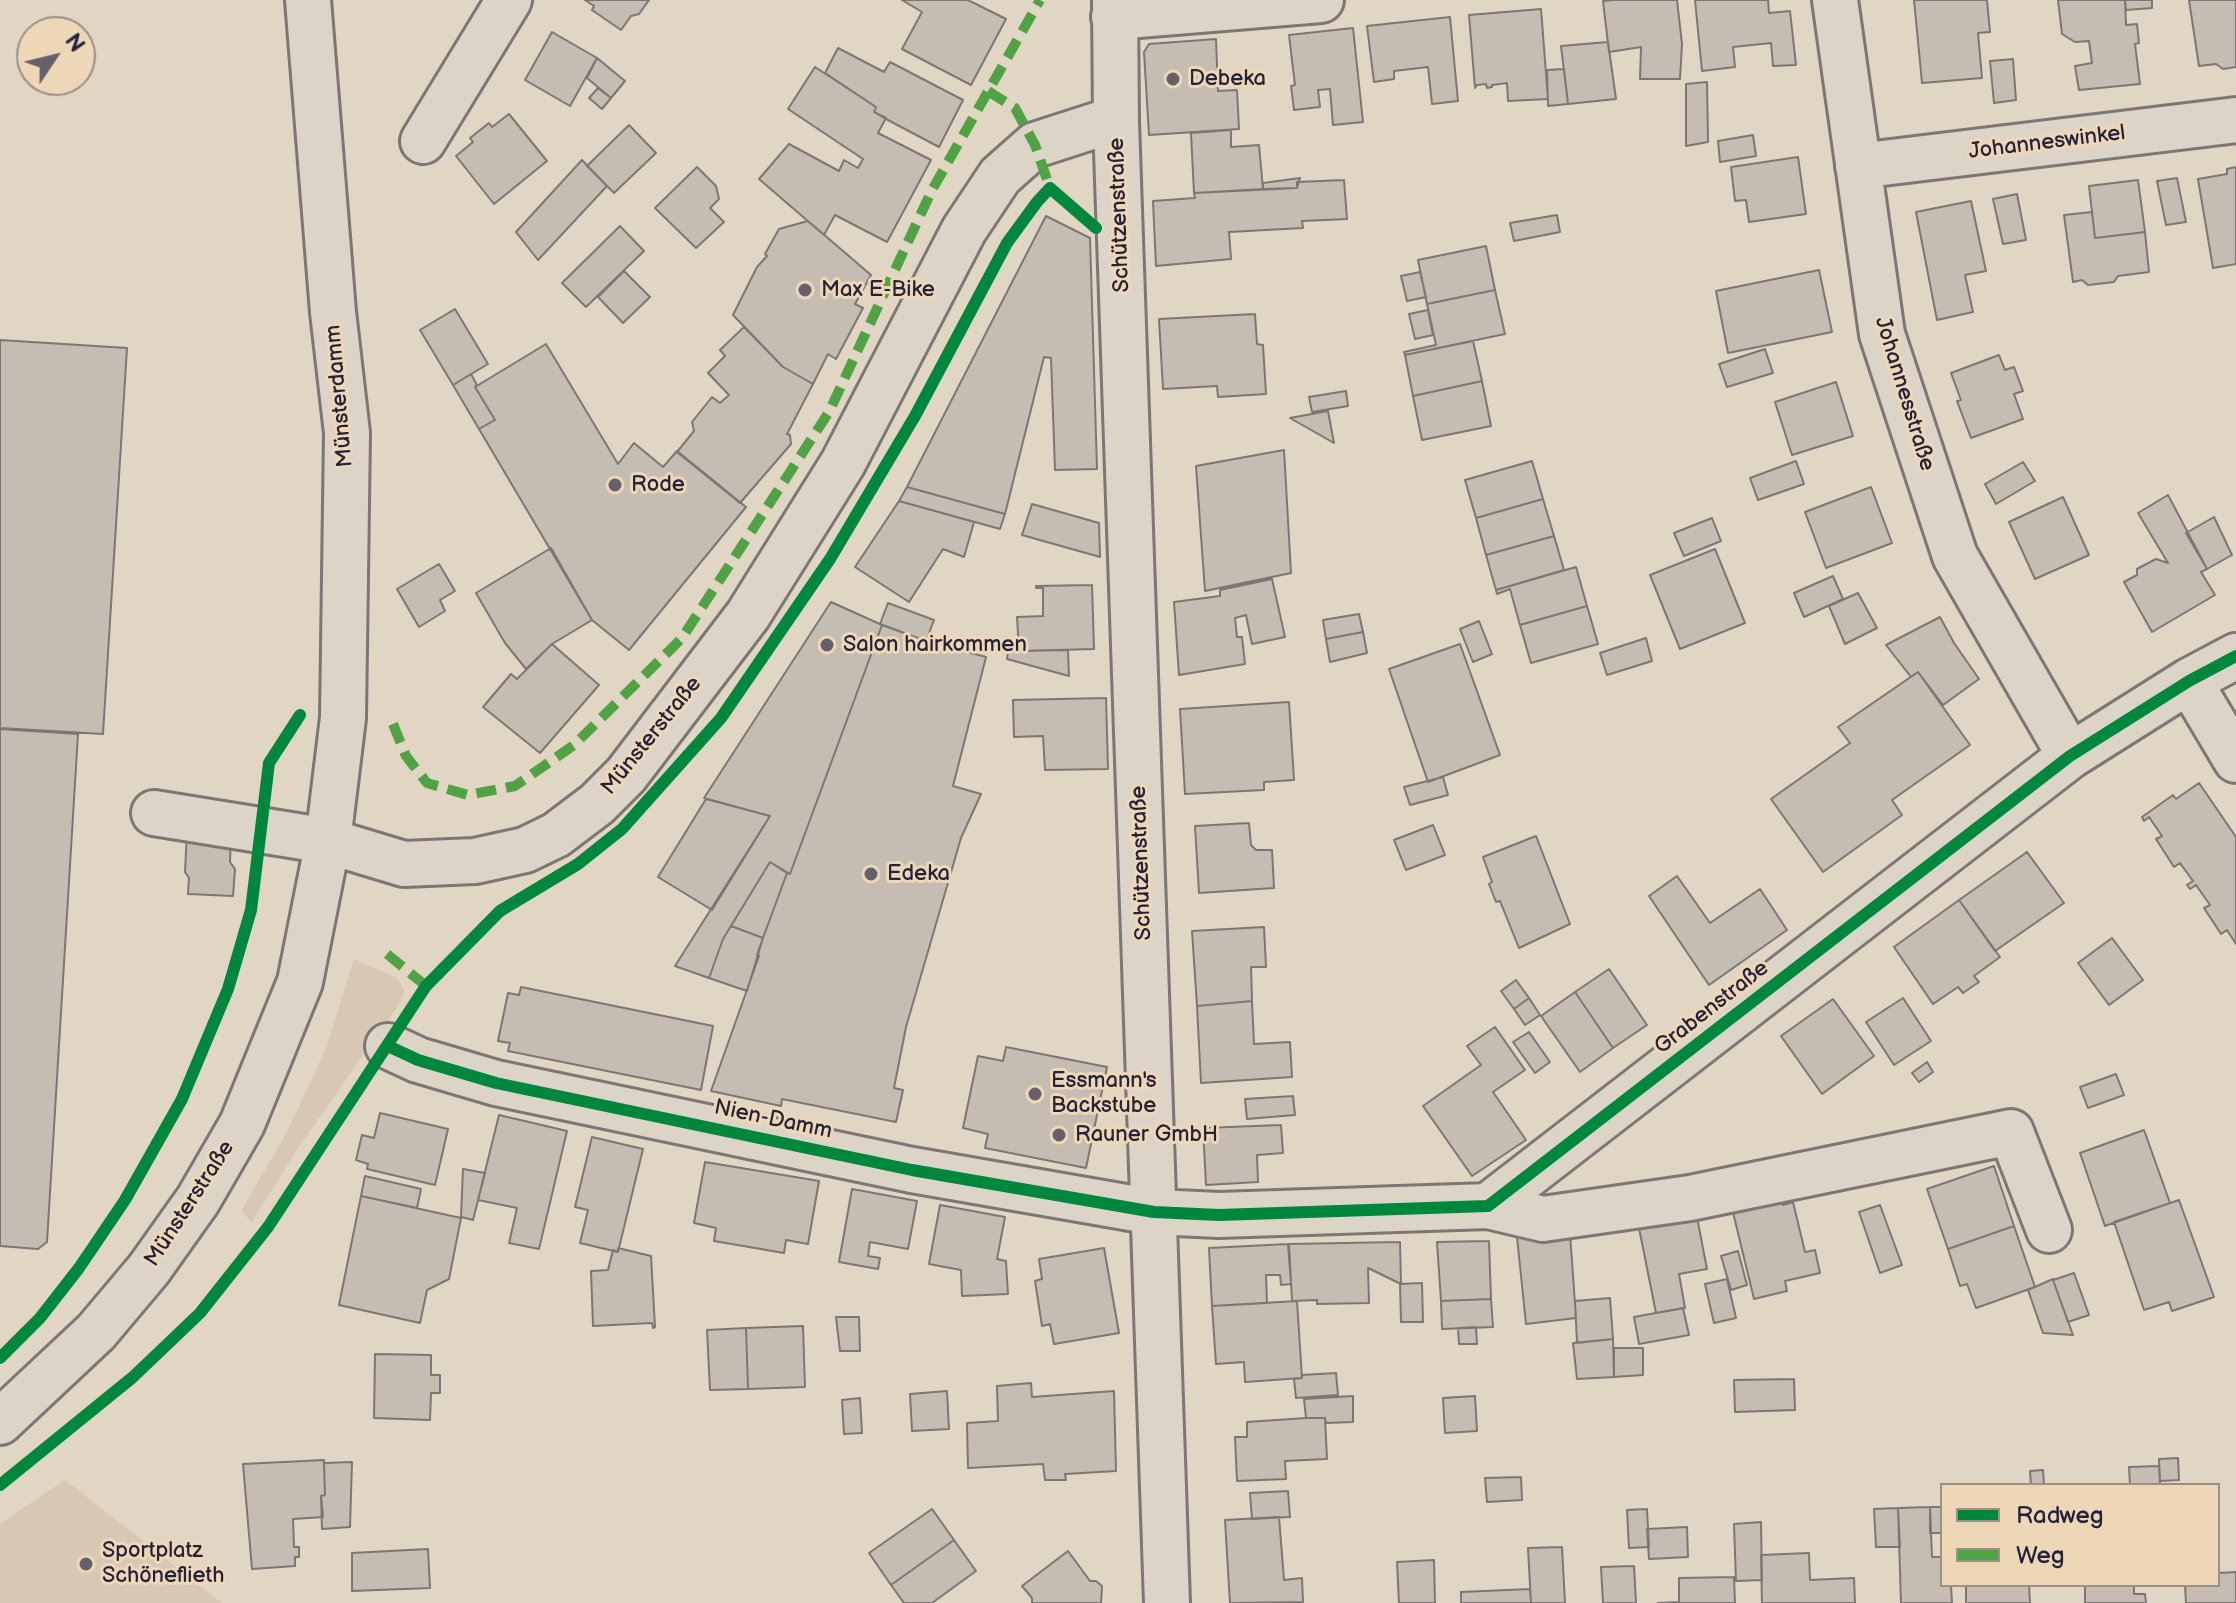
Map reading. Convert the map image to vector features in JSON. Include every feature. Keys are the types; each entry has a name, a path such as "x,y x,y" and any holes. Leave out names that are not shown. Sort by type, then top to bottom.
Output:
{"street":[{"name":"Münsterdamm","path":"308,0 333,312 347,433 343,718 328,841"},
{"path":"423,141 509,0"},
{"path":"1116,122 1115,9 1321,0"},
{"name":"Johannesstraße","path":"1835,0 1882,334 1955,556 2070,756"},
{"name":"Johanneswinkel","path":"1858,166 2236,120"},
{"name":"Münsterstraße","path":"0,1422 96,1332 149,1269 198,1200 242,1124 300,982 328,841 404,864 475,861 525,850 556,835 597,804 626,775 748,615 843,463 964,230 1000,176 1035,145 1100,124 1116,122"},
{"name":"Schützenstraße","path":"1116,122 1167,1603"},
{"name":"Grabenstraße","path":"1488,1206 2070,756 2189,681 2236,656"},
{"path":"2189,681 2236,760"},
{"path":"154,813 328,841"},
{"name":"Nien-Damm","path":"388,1046 418,1060 496,1083 912,1170 1154,1212"},
{"path":"1154,1212 1219,1215 1488,1206 1543,1219 1690,1198 2011,1132 2049,1230"}],"shaded area":[{"path":"354,959 397,978 405,991 400,1003 298,1148 252,1222 241,1211 287,1132 326,1048"},
{"name":"Sportplatz Schöneflieth","path":"65,1480 222,1603 0,1603 0,1524"}],"building":[{"path":"585,0 649,0 621,30 592,10 594,6"},
{"path":"902,0 968,0 1006,19 971,85 902,49 922,12"},
{"path":"1677,0 1682,44 1680,79 1640,79 1641,47 1609,52 1603,1"},
{"path":"1695,0 1768,0 1769,13 1790,11 1796,65 1773,66 1771,43 1733,47 1735,67 1702,71"},
{"path":"1914,0 1987,0 1990,32 1978,33 1982,78 1922,83"},
{"path":"2058,0 2125,0 2126,25 2137,24 2139,43 2135,44 2140,84 2079,90 2075,66 2092,63 2089,41 2075,42 2062,34"},
{"path":"2125,0 2152,0 2152,8 2126,10"},
{"path":"2189,0 2236,0 2236,67 2223,69 2216,64 2199,66"},
{"path":"1541,9 1548,99 1508,101 1507,83 1487,88 1486,84 1477,85 1475,88 1469,15"},
{"path":"1450,17 1458,101 1432,104 1428,67 1394,71 1394,79 1374,82 1367,26"},
{"path":"1353,28 1363,122 1333,125 1330,89 1318,90 1320,107 1294,110 1291,86 1295,85 1289,35"},
{"path":"552,32 597,58 570,106 525,80"},
{"path":"1216,39 1218,91 1237,90 1239,129 1149,135 1144,52 1149,44"},
{"path":"1608,42 1616,99 1568,104 1561,46"},
{"path":"838,48 884,72 890,62 963,100 939,147 874,112 876,107 825,73"},
{"path":"597,58 625,81 611,98 587,78"},
{"path":"2013,59 2016,100 1994,103 1990,61"},
{"path":"815,67 876,107 874,112 886,118 878,133 931,160 887,242 835,215 824,235 759,179 789,144 839,171 844,160 858,168 863,159 788,109"},
{"path":"1564,69 1568,104 1548,106 1547,70"},
{"path":"1707,82 1708,142 1686,146 1686,84"},
{"path":"598,88 611,98 602,109 589,98"},
{"path":"509,114 547,161 494,204 456,156 473,142 470,138 489,123 492,127"},
{"path":"629,125 656,153 614,193 587,166"},
{"path":"1231,130 1231,147 1259,145 1263,189 1194,193 1191,133"},
{"path":"1753,135 1756,156 1720,162 1718,141"},
{"path":"1798,157 1806,214 1749,222 1746,200 1735,201 1731,167"},
{"path":"582,160 607,186 538,260 516,232"},
{"path":"697,167 716,186 719,199 710,208 724,222 696,248 655,208"},
{"path":"2236,167 2236,264 2213,268 2198,179 2227,174 2227,169"},
{"path":"1300,178 1297,188 1263,189 1263,183"},
{"path":"2177,178 2186,222 2166,225 2157,181"},
{"path":"1344,180 1347,219 1302,221 1303,228 1229,232 1231,259 1156,266 1153,201 1195,198 1194,193 1297,188 1297,182"},
{"path":"2138,180 2145,232 2095,238 2089,186"},
{"path":"2017,194 2026,240 2003,244 1993,199"},
{"path":"1971,201 1986,271 1965,275 1973,312 1937,320 1916,212"},
{"path":"2092,212 2095,238 2145,232 2149,272 2118,276 2114,282 2088,285 2082,280 2073,282 2064,215"},
{"path":"1557,215 1560,232 1514,241 1510,223"},
{"path":"1046,216 1090,238 1097,469 1055,470 1051,358 1044,357 1005,514 907,487"},
{"name":"Max E-Bike","path":"808,221 871,275 855,304 863,308 836,359 828,354 813,384 783,367 733,315 779,229"},
{"path":"620,226 644,251 586,307 562,283"},
{"path":"1486,246 1495,290 1427,304 1418,260"},
{"path":"1819,270 1832,332 1728,353 1716,291"},
{"path":"624,271 650,297 623,323 598,297"},
{"path":"1420,272 1426,297 1407,301 1401,276"},
{"path":"1495,290 1505,334 1405,355 1404,352 1436,345 1427,304"},
{"path":"455,309 488,364 453,385 420,330"},
{"path":"1428,310 1433,335 1415,339 1409,314"},
{"path":"1255,314 1257,344 1263,345 1266,394 1218,397 1217,386 1163,389 1159,319"},
{"path":"744,327 783,367 813,384 787,434 790,435 791,444 740,503 677,452 694,431 692,422 712,397 720,403 729,395 708,373 725,356 720,350"},
{"path":"0,340 127,348 103,734 0,728"},
{"path":"1473,341 1482,381 1413,396 1405,355"},
{"name":"Rode","path":"546,344 618,464 634,443 663,467 677,451 746,507 629,650 592,620 479,429 495,420 475,387"},
{"path":"1765,349 1773,373 1727,387 1719,364"},
{"path":"1999,355 2005,370 2014,367 2023,391 2014,394 2023,419 1971,438 1957,401 1961,400 1951,373"},
{"path":"471,374 477,385 475,387 495,420 479,429 453,385"},
{"path":"1482,381 1491,426 1422,440 1413,396"},
{"path":"1836,382 1853,436 1792,455 1775,402"},
{"path":"1346,391 1348,406 1312,412 1309,397"},
{"path":"1328,411 1334,443 1290,418"},
{"path":"1284,450 1291,573 1205,591 1196,466"},
{"path":"1532,461 1543,499 1476,518 1465,480"},
{"path":"1796,461 1804,484 1758,500 1750,478"},
{"path":"2023,462 2035,481 1996,504 1985,484"},
{"path":"907,487 1005,514 1000,529 899,501"},
{"path":"1871,487 1892,543 1826,568 1805,512"},
{"path":"2168,495 2207,569 2201,572 2215,595 2152,632 2124,582 2137,575 2137,569 2156,559 2168,563 2138,513"},
{"path":"2063,497 2089,555 2035,579 2009,522"},
{"path":"1543,499 1554,536 1486,555 1476,518"},
{"path":"899,501 974,522 964,557 943,549 909,602 855,567"},
{"path":"1032,504 1099,523 1100,557 1022,535"},
{"path":"2214,517 2232,555 2207,569 2186,533"},
{"path":"1712,518 1721,541 1684,556 1674,533"},
{"path":"1554,536 1564,570 1496,590 1486,555"},
{"path":"551,548 592,620 552,644 526,669 505,643 476,593"},
{"path":"1715,549 1745,623 1680,649 1650,575"},
{"path":"439,564 455,591 440,600 445,611 419,627 397,589"},
{"path":"1576,567 1587,606 1520,625 1510,589 1497,594 1496,590"},
{"path":"1833,576 1843,599 1804,617 1794,593"},
{"path":"1272,579 1285,637 1252,644 1246,615 1235,618 1237,637 1242,637 1245,664 1179,675 1174,602 1220,596 1220,590"},
{"path":"1092,585 1094,649 1019,651 1017,617 1043,616 1043,588 1036,586"},
{"path":"1858,593 1877,628 1845,644 1829,606"},
{"path":"831,602 882,625 790,874 770,862 723,939 709,978 675,966 770,816 704,798"},
{"path":"888,603 934,620 926,641 880,624"},
{"path":"1587,606 1598,644 1531,663 1520,625"},
{"path":"1359,614 1363,632 1326,639 1323,620"},
{"path":"1940,617 1979,679 1943,705 1918,672 1911,677 1886,645"},
{"path":"1479,621 1492,654 1473,662 1460,629"},
{"name":"Edeka","path":"882,625 986,657 953,786 981,794 961,838 906,1027 894,1088 903,1090 896,1122 782,1099 781,1106 711,1091 763,938 787,873 790,874"},
{"path":"1363,632 1367,653 1330,662 1326,639"},
{"path":"1646,638 1652,661 1607,675 1600,653"},
{"path":"552,644 599,685 540,753 483,707 511,674 517,679"},
{"path":"1460,644 1500,755 1428,782 1389,669"},
{"path":"1009,646 1018,647 1019,651 1068,650 1069,676 1007,659"},
{"path":"1918,672 1970,745 1892,800 1902,815 1823,872 1771,799 1850,743 1838,727"},
{"path":"1106,698 1108,769 1045,770 1043,736 1014,737 1013,700"},
{"path":"1289,702 1294,780 1264,782 1264,790 1185,794 1180,709"},
{"path":"0,729 78,734 47,1242 38,1249 0,1246"},
{"path":"1443,777 1448,795 1410,805 1404,787"},
{"path":"2199,783 2236,837 2236,944 2227,930 2221,934 2204,908 2210,905 2196,885 2190,889 2187,885 2193,881 2180,863 2174,867 2156,839 2162,836 2149,817 2144,821 2142,817 2173,795 2176,799"},
{"path":"706,799 770,816 712,910 658,877"},
{"path":"1249,823 1251,845 1256,850 1272,850 1274,888 1199,893 1195,826"},
{"path":"1433,825 1445,855 1406,870 1394,840"},
{"path":"187,831 231,834 230,862 235,869 233,896 188,894 189,878 185,872"},
{"path":"1536,836 1570,924 1519,948 1500,901 1496,902 1483,857"},
{"path":"2027,852 2064,903 1995,951 1959,900"},
{"path":"770,862 787,873 763,938 731,926"},
{"path":"1677,876 1710,923 1760,889 1787,930 1709,985 1649,896"},
{"path":"1959,900 2000,957 1974,976 1979,982 1963,993 1958,987 1933,1004 1894,947"},
{"path":"731,926 763,938 747,991 709,978"},
{"path":"1264,927 1266,967 1251,967 1252,1001 1197,1006 1192,931"},
{"path":"2112,938 2143,980 2109,1005 2078,963"},
{"path":"1609,969 1647,1025 1613,1048 1575,992"},
{"path":"1516,980 1529,998 1514,1009 1501,991"},
{"path":"521,987 713,1026 701,1090 508,1051 510,1043 498,1041 508,993 519,995"},
{"path":"1575,992 1613,1048 1580,1072 1541,1016"},
{"path":"1529,998 1540,1015 1525,1025 1514,1009"},
{"path":"1903,998 1931,1041 1894,1065 1866,1022"},
{"path":"1833,999 1874,1056 1822,1094 1781,1036"},
{"path":"1252,1001 1254,1044 1290,1042 1292,1077 1201,1083 1197,1006"},
{"path":"1495,1027 1525,1070 1493,1092 1526,1140 1472,1176 1423,1106 1481,1065 1467,1046"},
{"path":"1529,1032 1550,1062 1535,1073 1513,1042"},
{"name":"Essmann's Backstube","path":"1006,1047 1107,1067 1086,1168 985,1148 988,1134 963,1128 978,1056 1003,1061"},
{"path":"1927,1062 1933,1072 1919,1082 1912,1073"},
{"path":"2116,1074 2124,1095 2088,1108 2080,1087"},
{"path":"1293,1096 1295,1115 1247,1119 1245,1099"},
{"path":"380,1113 448,1129 435,1185 367,1169 368,1164 356,1160 362,1135 374,1138"},
{"path":"499,1115 567,1131 539,1249 509,1243 517,1208 478,1200"},
{"path":"1281,1125 1283,1153 1257,1155 1258,1182 1206,1185 1203,1128"},
{"path":"2144,1130 2170,1203 2105,1226 2080,1153"},
{"path":"592,1137 643,1149 618,1252 580,1243 588,1210 575,1207"},
{"path":"705,1162 819,1181 808,1244 786,1240 784,1253 714,1241 716,1228 694,1223"},
{"path":"1994,1166 2014,1226 1948,1249 1927,1189"},
{"path":"463,1169 485,1173 473,1220 461,1217"},
{"path":"365,1176 421,1189 417,1208 361,1196"},
{"path":"852,1189 917,1201 908,1249 870,1242 868,1256 880,1258 878,1269 839,1262"},
{"path":"1780,1193 1783,1205 1793,1202 1805,1252 1815,1250 1820,1273 1785,1281 1787,1291 1754,1299 1731,1204"},
{"path":"361,1196 461,1218 449,1279 427,1290 420,1323 339,1305"},
{"path":"2179,1200 2214,1297 2172,1311 2169,1302 2144,1310 2114,1222"},
{"path":"940,1205 1005,1217 997,1259 1006,1261 1008,1294 962,1296 961,1270 929,1264"},
{"path":"1880,1205 1902,1265 1880,1273 1859,1212"},
{"path":"1696,1212 1707,1269 1679,1274 1685,1308 1656,1313 1638,1223"},
{"path":"2014,1226 2035,1287 1976,1308 1967,1284 1960,1286 1948,1249"},
{"path":"1570,1233 1576,1318 1526,1324 1517,1237"},
{"path":"1489,1241 1491,1299 1441,1301 1437,1242"},
{"path":"1400,1242 1401,1284 1368,1268 1369,1303 1292,1301 1289,1244"},
{"path":"1288,1244 1291,1284 1281,1285 1280,1275 1266,1275 1267,1303 1212,1306 1209,1248"},
{"path":"618,1248 651,1256 653,1328 652,1323 593,1326 591,1271 608,1270 613,1250 618,1252"},
{"path":"1104,1248 1119,1333 1054,1344 1050,1324 1042,1326 1035,1281 1042,1279 1039,1259"},
{"path":"1738,1251 1747,1285 1731,1290 1721,1256"},
{"path":"2074,1273 2089,1315 2068,1322 2053,1280"},
{"path":"1727,1279 1736,1318 1714,1323 1705,1284"},
{"path":"2053,1279 2073,1335 2043,1333 2028,1290"},
{"path":"1422,1283 1423,1322 1401,1322 1400,1284"},
{"path":"1610,1298 1613,1339 1577,1343 1575,1301"},
{"path":"1491,1299 1493,1327 1442,1329 1441,1301"},
{"path":"1297,1301 1302,1378 1245,1382 1244,1362 1216,1364 1212,1306"},
{"path":"1683,1308 1689,1335 1639,1344 1634,1317"},
{"path":"836,1317 859,1317 860,1351 840,1351"},
{"path":"803,1326 805,1387 748,1389 746,1328"},
{"path":"1476,1327 1477,1344 1459,1344 1458,1328"},
{"path":"746,1328 748,1389 710,1390 707,1330"},
{"path":"1613,1339 1614,1377 1577,1379 1573,1343"},
{"path":"1614,1348 1643,1348 1643,1375 1614,1377"},
{"path":"375,1354 431,1355 431,1375 440,1375 440,1393 431,1393 430,1420 374,1418"},
{"path":"1336,1373 1338,1395 1296,1398 1294,1379 1302,1378 1302,1375"},
{"path":"1794,1379 1795,1410 1735,1412 1734,1380"},
{"path":"1031,1383 1032,1397 1114,1391 1116,1471 1065,1474 1066,1480 1045,1480 1043,1464 968,1468 967,1423 998,1421 997,1386"},
{"path":"947,1391 949,1429 912,1431 910,1394"},
{"path":"1353,1396 1353,1422 1326,1423 1325,1418 1306,1418 1304,1399"},
{"path":"1475,1396 1477,1431 1445,1433 1443,1398"},
{"path":"860,1398 862,1433 844,1434 842,1400"},
{"path":"1325,1418 1327,1459 1285,1461 1286,1479 1237,1481 1235,1437 1247,1437 1247,1422"},
{"path":"2178,1458 2179,1480 2160,1481 2159,1459"},
{"path":"324,1460 323,1517 293,1519 294,1547 299,1547 295,1566 252,1569 243,1464"},
{"path":"352,1462 350,1527 322,1529 324,1463"},
{"path":"2159,1466 2160,1483 2130,1483 2129,1467"},
{"path":"2043,1470 2044,1483 2031,1483 2030,1471"},
{"path":"1521,1477 1522,1500 1487,1502 1485,1478"},
{"path":"1288,1491 1290,1517 1252,1519 1250,1493"},
{"path":"1930,1507 1932,1557 1940,1557 1940,1587 1951,1587 1952,1603 1901,1603 1898,1508"},
{"path":"1930,1507 1940,1507 1940,1533 1930,1533"},
{"path":"1898,1508 1900,1547 1876,1547 1874,1509"},
{"path":"932,1509 954,1540 891,1585 869,1553"},
{"path":"1647,1509 1649,1547 1629,1548 1627,1510"},
{"path":"1279,1517 1284,1580 1302,1578 1303,1602 1230,1603 1225,1520"},
{"path":"1761,1522 1762,1580 1736,1581 1734,1524"},
{"path":"1687,1527 1688,1557 1649,1559 1647,1529"},
{"path":"954,1540 976,1571 932,1603 904,1603 891,1585"},
{"path":"1562,1547 1565,1603 1531,1603 1528,1548"},
{"path":"428,1549 430,1588 352,1591 352,1553"},
{"path":"1068,1551 1090,1581 1102,1586 1101,1603 1032,1603 1032,1598 1022,1586"},
{"path":"1809,1553 1810,1580 1854,1578 1855,1603 1762,1603 1761,1555"},
{"path":"1434,1560 1435,1603 1399,1603 1397,1562"},
{"path":"1634,1566 1636,1603 1603,1603 1601,1567"},
{"path":"2236,1572 2236,1603 2186,1603 2185,1587 2220,1587 2220,1573"},
{"path":"1734,1577 1735,1603 1658,1603 1679,1602 1679,1578"},
{"path":"1966,1587 2029,1587 2030,1603 1966,1603"},
{"path":"2085,1587 2134,1587 2134,1594 2145,1594 2146,1603 2085,1603"},
{"path":"1530,1589 1531,1603 1461,1603 1461,1592"}],"marked path":[{"path":"393,724 406,756 427,783 468,795 515,786 574,745 682,638 829,412 932,190 1040,0"},
{"path":"988,91 1015,108 1035,145 1050,188"},
{"path":"387,954 426,986"}],"cycle path":[{"path":"0,1485 133,1377 200,1313 268,1227 426,986 500,911 578,864 622,829 721,718 830,559 915,416 1007,243 1037,202 1050,188 1096,228"},
{"path":"388,1046 418,1060 496,1083 912,1170 1154,1212 1219,1215 1488,1206 2070,756 2189,681 2236,656"},
{"path":"0,1358 40,1318 79,1268 125,1200 182,1099 228,989 251,910 269,763 300,715"}],"place":[{"name":"Debeka","path":"1173,79"},
{"name":"Max E-Bike","path":"805,290"},
{"name":"Rode","path":"615,485"},
{"name":"Salon hairkommen","path":"827,645"},
{"name":"Edeka","path":"871,874"},
{"name":"Essmann's Backstube","path":"1035,1094"},
{"name":"Rauner GmbH","path":"1059,1135"},
{"name":"Sportplatz Schöneflieth","path":"86,1564"}]}
